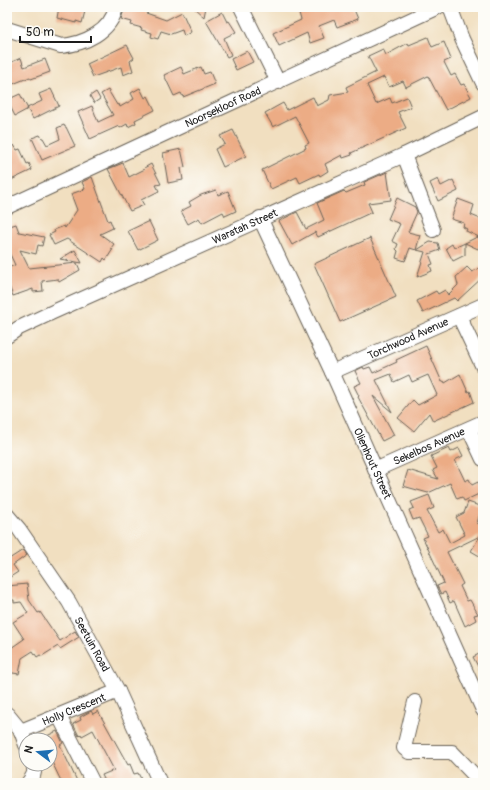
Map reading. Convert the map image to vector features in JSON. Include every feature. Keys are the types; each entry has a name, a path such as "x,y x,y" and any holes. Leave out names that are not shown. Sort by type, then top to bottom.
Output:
{"street":[{"path":"7,29 61,46 69,45 78,43 108,27 113,19 116,7"},
{"path":"241,7 278,82"},
{"name":"Noorsekloof Road","path":"7,207 438,7"},
{"path":"450,7 462,39 483,83"},
{"name":"Waratah Street","path":"7,336 19,328 483,117"},
{"path":"404,154 433,230"},
{"name":"Olienhout Street","path":"260,218 332,372 483,710"},
{"name":"Torchwood Avenue","path":"332,372 483,305"},
{"path":"459,316 483,367"},
{"name":"Sekelbos Avenue","path":"376,470 483,422"},
{"path":"469,429 483,459"},
{"name":"Seetuin Road","path":"7,515 19,529 69,602 118,692 160,783"},
{"name":"Holly Crescent","path":"21,731 118,692"},
{"path":"415,702 404,748 408,752 452,752 479,780 479,783"},
{"path":"7,714 21,731"},
{"path":"59,716 93,783"},
{"path":"28,783 34,775 34,772"}],"building":[{"path":"59,7 86,7 82,23 57,18"},
{"path":"125,7 139,7 147,9 146,13 166,20 182,12 191,32 184,36 182,30 171,34 161,31 158,39 151,37 152,33 131,25 132,22 121,19"},
{"path":"193,7 206,7 204,17"},
{"path":"314,7 326,7 327,10 335,7 353,7 358,19 337,27 334,20 319,26 324,38 310,43 307,33 279,46 273,33 301,20 299,13"},
{"path":"222,12 227,22 229,21 236,32 224,38 231,55 227,57 206,21"},
{"path":"428,37 432,47 444,42 451,59 444,62 451,76 455,74 461,85 464,84 471,97 446,110 428,76 406,87 403,81 389,87 384,77 367,85 376,104 390,98 392,103 407,97 411,107 398,112 406,128 351,153 352,155 343,158 342,155 325,164 328,171 320,176 319,174 300,183 297,177 271,189 262,170 306,148 305,145 309,143 295,116 273,127 265,113 283,103 287,110 313,97 317,106 329,100 330,95 348,92 346,87 376,72 368,56 383,49 386,55 408,43 409,45"},
{"path":"127,45 134,58 130,61 133,71 123,75 121,67 93,77 87,64"},
{"path":"247,51 253,62 236,70 231,59"},
{"path":"21,58 24,67 45,59 50,72 31,79 30,77 13,84 7,70 7,64"},
{"path":"181,67 184,74 201,67 204,74 210,72 215,84 183,97 181,93 174,96 164,75"},
{"path":"140,88 145,98 148,96 155,110 135,120 136,123 128,127 127,124 120,128 119,126 90,139 78,112 92,106 98,122 113,115 101,94 108,90 117,105 119,104 120,107 134,99 131,93"},
{"path":"51,89 59,106 33,119 27,108 42,101 39,94"},
{"path":"96,92 100,99 94,103 90,96"},
{"path":"20,94 28,109 15,116 7,100"},
{"path":"64,125 75,146 42,160 32,138 40,135 47,145 60,139 57,128"},
{"path":"233,130 246,156 223,167 215,149 225,144 220,136"},
{"path":"14,145 17,150 20,149 27,164 29,163 32,170 9,181 7,176 7,148"},
{"path":"181,149 185,167 181,168 183,180 168,183 163,153"},
{"path":"123,163 129,177 145,169 144,168 151,164 161,184 156,185 159,191 141,200 144,205 130,211 108,169"},
{"path":"387,172 391,200 368,203 372,212 318,237 315,232 292,245 279,221 297,212 306,229 324,220 317,203 344,191 346,193 365,185 364,182"},
{"path":"92,177 108,221 110,220 113,228 100,234 114,244 111,248 113,249 106,260 104,258 102,262 67,239 54,245 49,235 55,232 54,230 64,226 65,228 77,210 71,194 85,189 82,182"},
{"path":"438,179 441,186 453,180 458,191 438,201 430,183"},
{"path":"216,190 218,195 228,191 236,211 225,216 223,212 202,223 199,218 188,224 181,211 191,206 189,202 201,195"},
{"path":"397,198 415,207 417,212 408,232 420,235 416,250 410,248 405,261 396,258 398,251 396,249 398,244 392,241 400,224 388,219"},
{"path":"458,199 474,205 471,215 483,220 483,228 479,237 466,231 467,229 463,227 464,223 451,219"},
{"path":"149,221 158,240 138,250 128,231"},
{"path":"16,224 19,232 44,237 42,246 38,245 36,254 20,250 29,268 77,263 80,270 59,282 58,279 42,281 43,291 33,292 33,289 13,296 9,286 7,287 7,268 15,265 7,248 7,227"},
{"path":"477,237 483,240 478,249 465,243"},
{"path":"370,238 396,297 340,322 314,264"},
{"path":"430,242 438,243 440,250 429,254 433,264 430,265 432,271 417,277 425,252 417,250"},
{"path":"465,243 465,255 453,261 446,248 452,244 454,248"},
{"path":"75,250 82,263 60,259"},
{"path":"483,266 483,277 457,301 454,298 423,313 417,301 436,291 438,294 445,290 448,295 458,285 456,277 467,267 472,272"},
{"path":"426,346 442,382 444,381 445,383 460,374 468,392 470,391 474,402 433,421 429,413 414,431 398,418 413,400 418,405 437,395 428,375 412,382 409,375 394,382 391,374 376,380 392,412 373,396 394,435 382,441 358,397 359,396 354,386 361,383 355,371 363,367 364,369 370,367 373,373"},
{"path":"449,448 451,452 459,448 463,456 455,460 465,481 469,479 472,485 478,482 483,492 464,501 462,497 457,499 450,483 428,493 403,486 408,470 438,479 433,470 437,468 431,456"},
{"path":"429,495 434,508 427,511 438,532 443,529 450,543 465,535 456,517 464,513 468,502 482,507 477,523 483,526 483,558 471,551 480,536 447,552 463,584 460,586 467,601 470,600 478,614 474,615 476,620 465,626 454,601 450,603 445,592 441,594 437,586 444,583 423,538 428,536 419,518 413,520 409,510 414,508 411,502"},
{"path":"23,550 27,555 13,565 18,572 7,579 7,555 9,559"},
{"path":"27,584 29,600 38,613 40,612 60,641 75,631 79,637 60,649 58,646 42,656 40,655 37,657 33,651 22,658 19,674 7,672 7,642 11,648 24,639 13,622 28,613 21,602 14,603 14,600 10,600 9,594 7,594 7,586"},
{"path":"483,652 483,676 473,657"},
{"path":"91,711 93,714 98,711 128,765 130,764 134,774 138,773 143,783 106,783 102,775 114,770 93,730 79,736 73,724 81,720 80,717"},
{"path":"58,733 63,743 60,745 78,783 62,783 57,772 58,772"}]}
